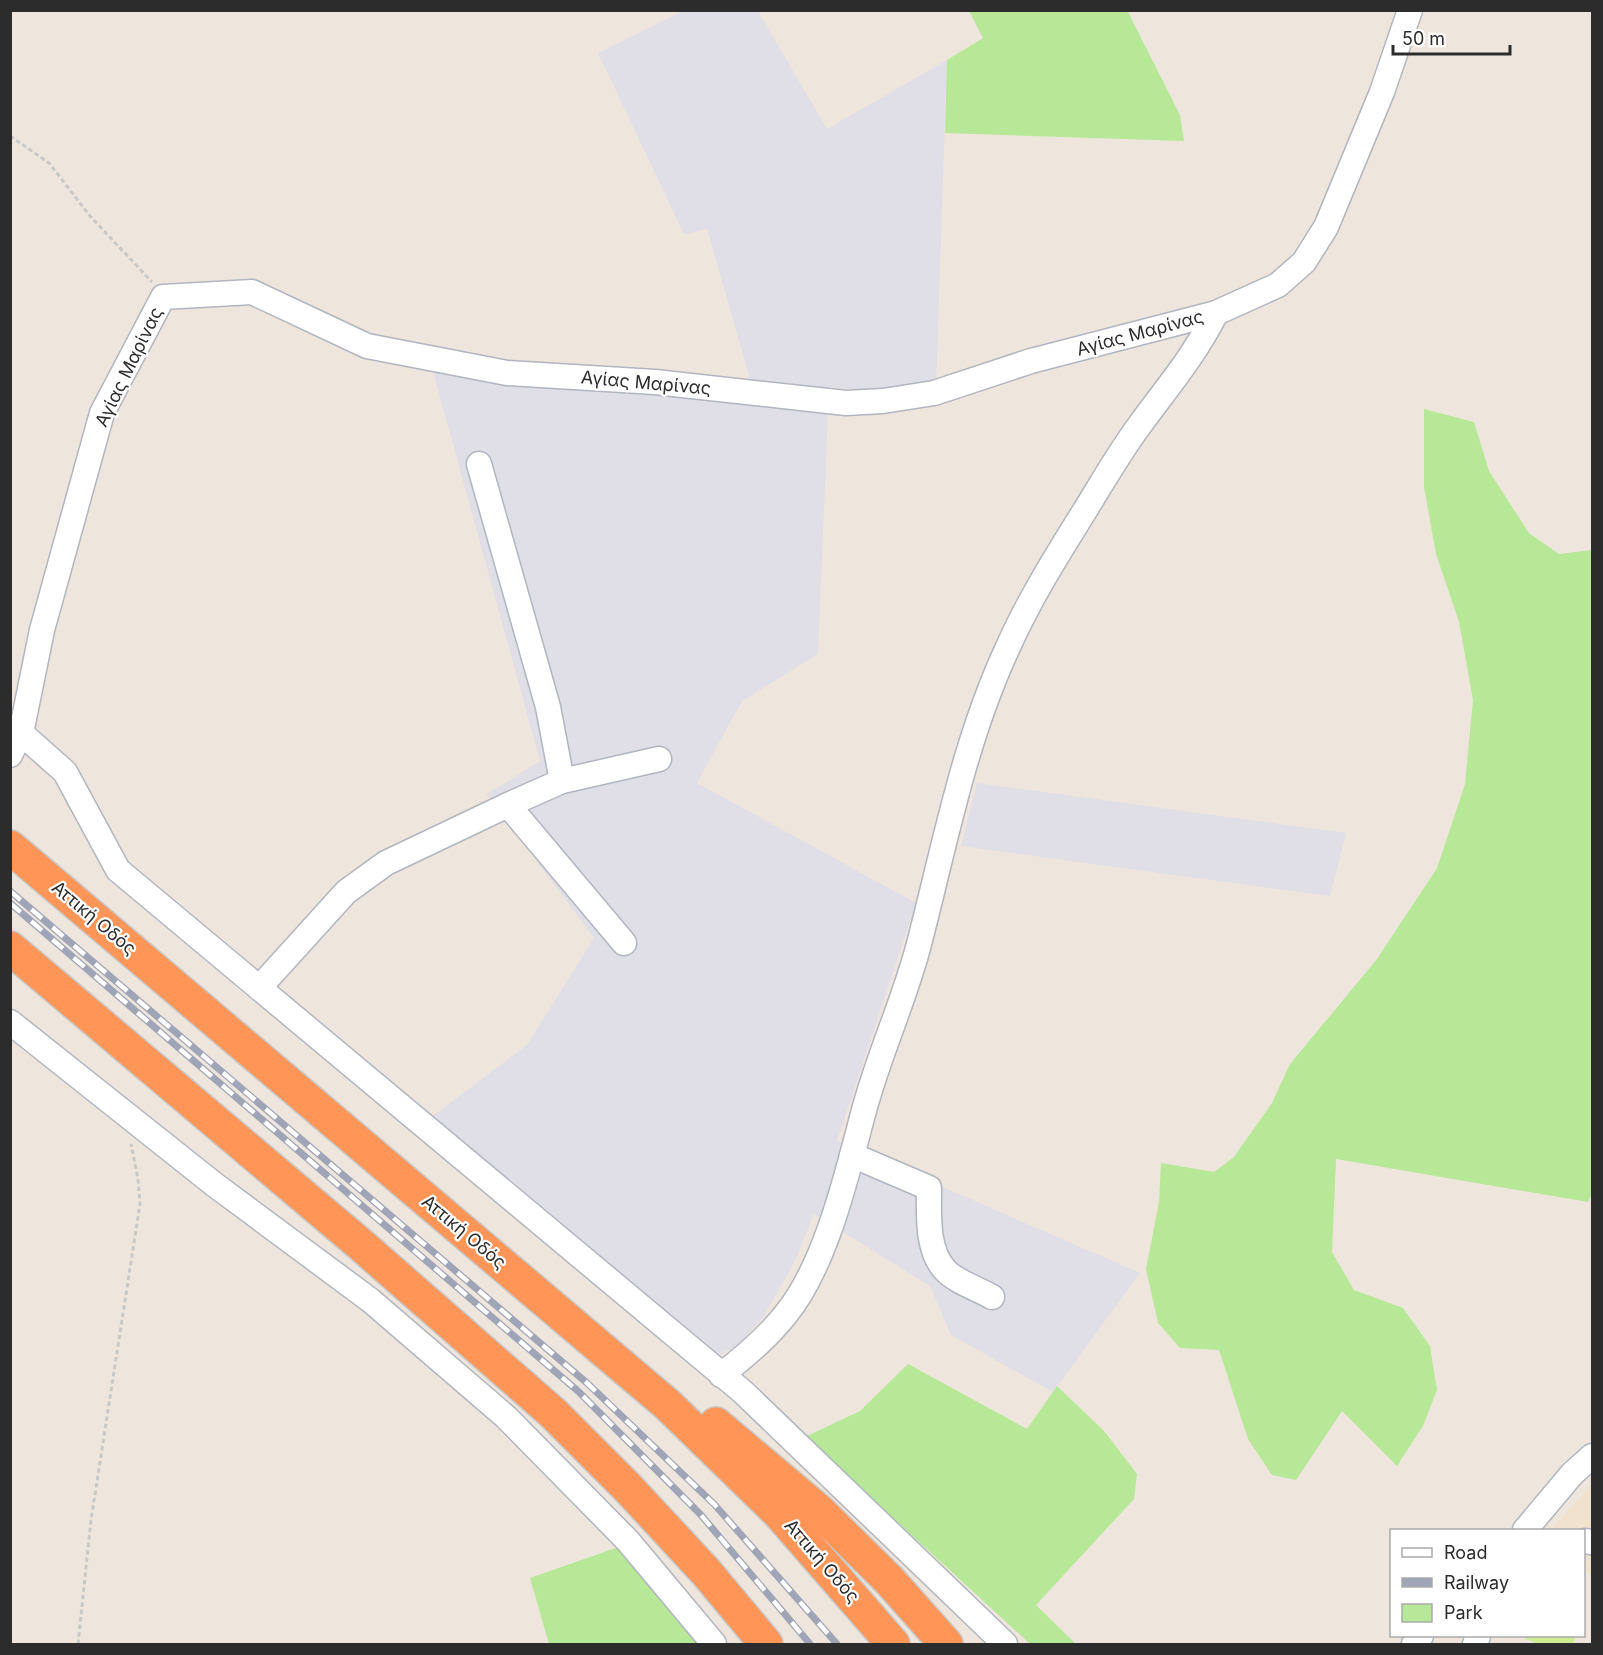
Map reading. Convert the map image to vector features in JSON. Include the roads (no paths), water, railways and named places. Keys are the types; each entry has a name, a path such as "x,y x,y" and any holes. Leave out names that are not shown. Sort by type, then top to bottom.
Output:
{"highway":[{"name":"Αττική Οδός","path":"10,847 668,1405 779,1513 893,1644"},
{"path":"10,948 360,1244 553,1413 628,1488 706,1572 766,1644"},
{"path":"555,1310 609,1334 818,1510 889,1580 946,1644"}],"street":[{"name":"Αγίας Μαρίνας","path":"10,755 102,413 163,297 252,292 367,346 507,373 655,382 846,403 884,401 934,393 1031,361 1216,313 1278,285 1304,262 1326,227 1382,92 1410,10"},
{"path":"721,1375 756,1348 789,1311 817,1258 852,1155 873,1076 918,946 972,737 1008,646 1059,553 1106,475 1139,426 1178,378 1216,313"},
{"path":"479,464 548,707 562,781"},
{"path":"16,730 65,772 118,870 743,1392 1005,1644"},
{"path":"259,988 346,892 386,863 562,781 659,759"},
{"path":"508,805 624,943"},
{"path":"10,1022 215,1185 370,1300 506,1417 627,1540 714,1644"},
{"path":"852,1155 929,1188 930,1229 936,1254 946,1271 992,1297"},
{"path":"1526,1529 1572,1474 1593,1456"}],"railway":[{"path":"10,891 587,1383 714,1504 837,1644"},
{"path":"10,903 579,1392 701,1515 810,1644"}]}
